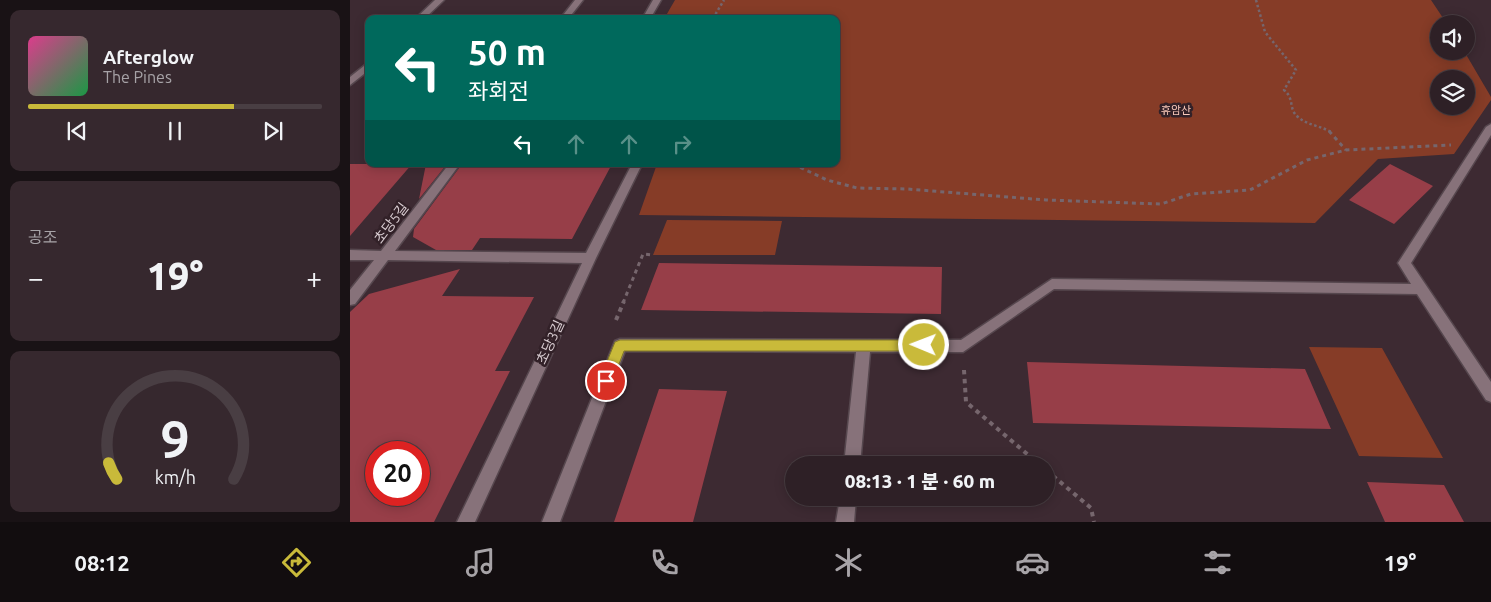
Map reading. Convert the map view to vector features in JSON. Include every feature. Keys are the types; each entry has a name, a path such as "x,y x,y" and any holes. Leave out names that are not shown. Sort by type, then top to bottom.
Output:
{"street":[{"path":"423,15 440,0"},
{"path":"567,15 579,0"},
{"path":"648,15 657,0"},
{"path":"350,82 365,69"},
{"path":"1491,127 1404,264 1491,395"},
{"name":"초당5길","path":"350,300 453,167"},
{"name":"초당3길","path":"466,522 590,258 636,167"},
{"path":"350,255 590,258"},
{"path":"551,522 620,345 963,346 1052,284 1421,289"},
{"path":"853,456 864,345"},
{"path":"846,522 847,506"}],"path":[{"path":"714,15 724,0"},
{"path":"1256,0 1265,32 1296,70 1284,90 1290,95 1290,109 1295,116 1329,131 1346,150"},
{"path":"799,167 826,180 857,188 907,189 1046,200 1161,204 1191,194 1250,190 1307,160 1346,150 1449,146 1469,141 1481,142"},
{"path":"620,345 606,346 642,254 654,254"},
{"path":"963,346 966,402 1029,456"},
{"path":"1055,478 1091,508 1094,522"}],"green space":[{"name":"휴암산","path":"675,0 1431,0 1441,15 1430,15 1430,60 1469,60 1491,97 1491,100 1454,154 1378,159 1315,223 639,215 656,167 840,167 840,15 666,15"},
{"path":"667,220 782,221 775,255 653,255"},
{"path":"1309,347 1382,348 1443,458 1359,456"}],"building":[{"path":"350,164 365,164 365,167 409,167 350,236"},
{"path":"1390,164 1433,186 1394,224 1349,200"},
{"path":"425,167 445,167 419,199"},
{"path":"460,167 610,167 572,239 480,238 472,250 436,250 413,237 414,229"},
{"path":"659,263 942,267 941,314 641,310"},
{"path":"460,269 442,296 534,297 495,371 510,371 434,522 350,522 350,312 369,294"},
{"path":"1027,362 1305,369 1331,429 1033,423"},
{"path":"659,389 727,391 693,522 614,522"},
{"path":"1367,482 1444,485 1464,522 1385,522"}],"route":[{"path":"606,381 620,345 924,345"}]}
